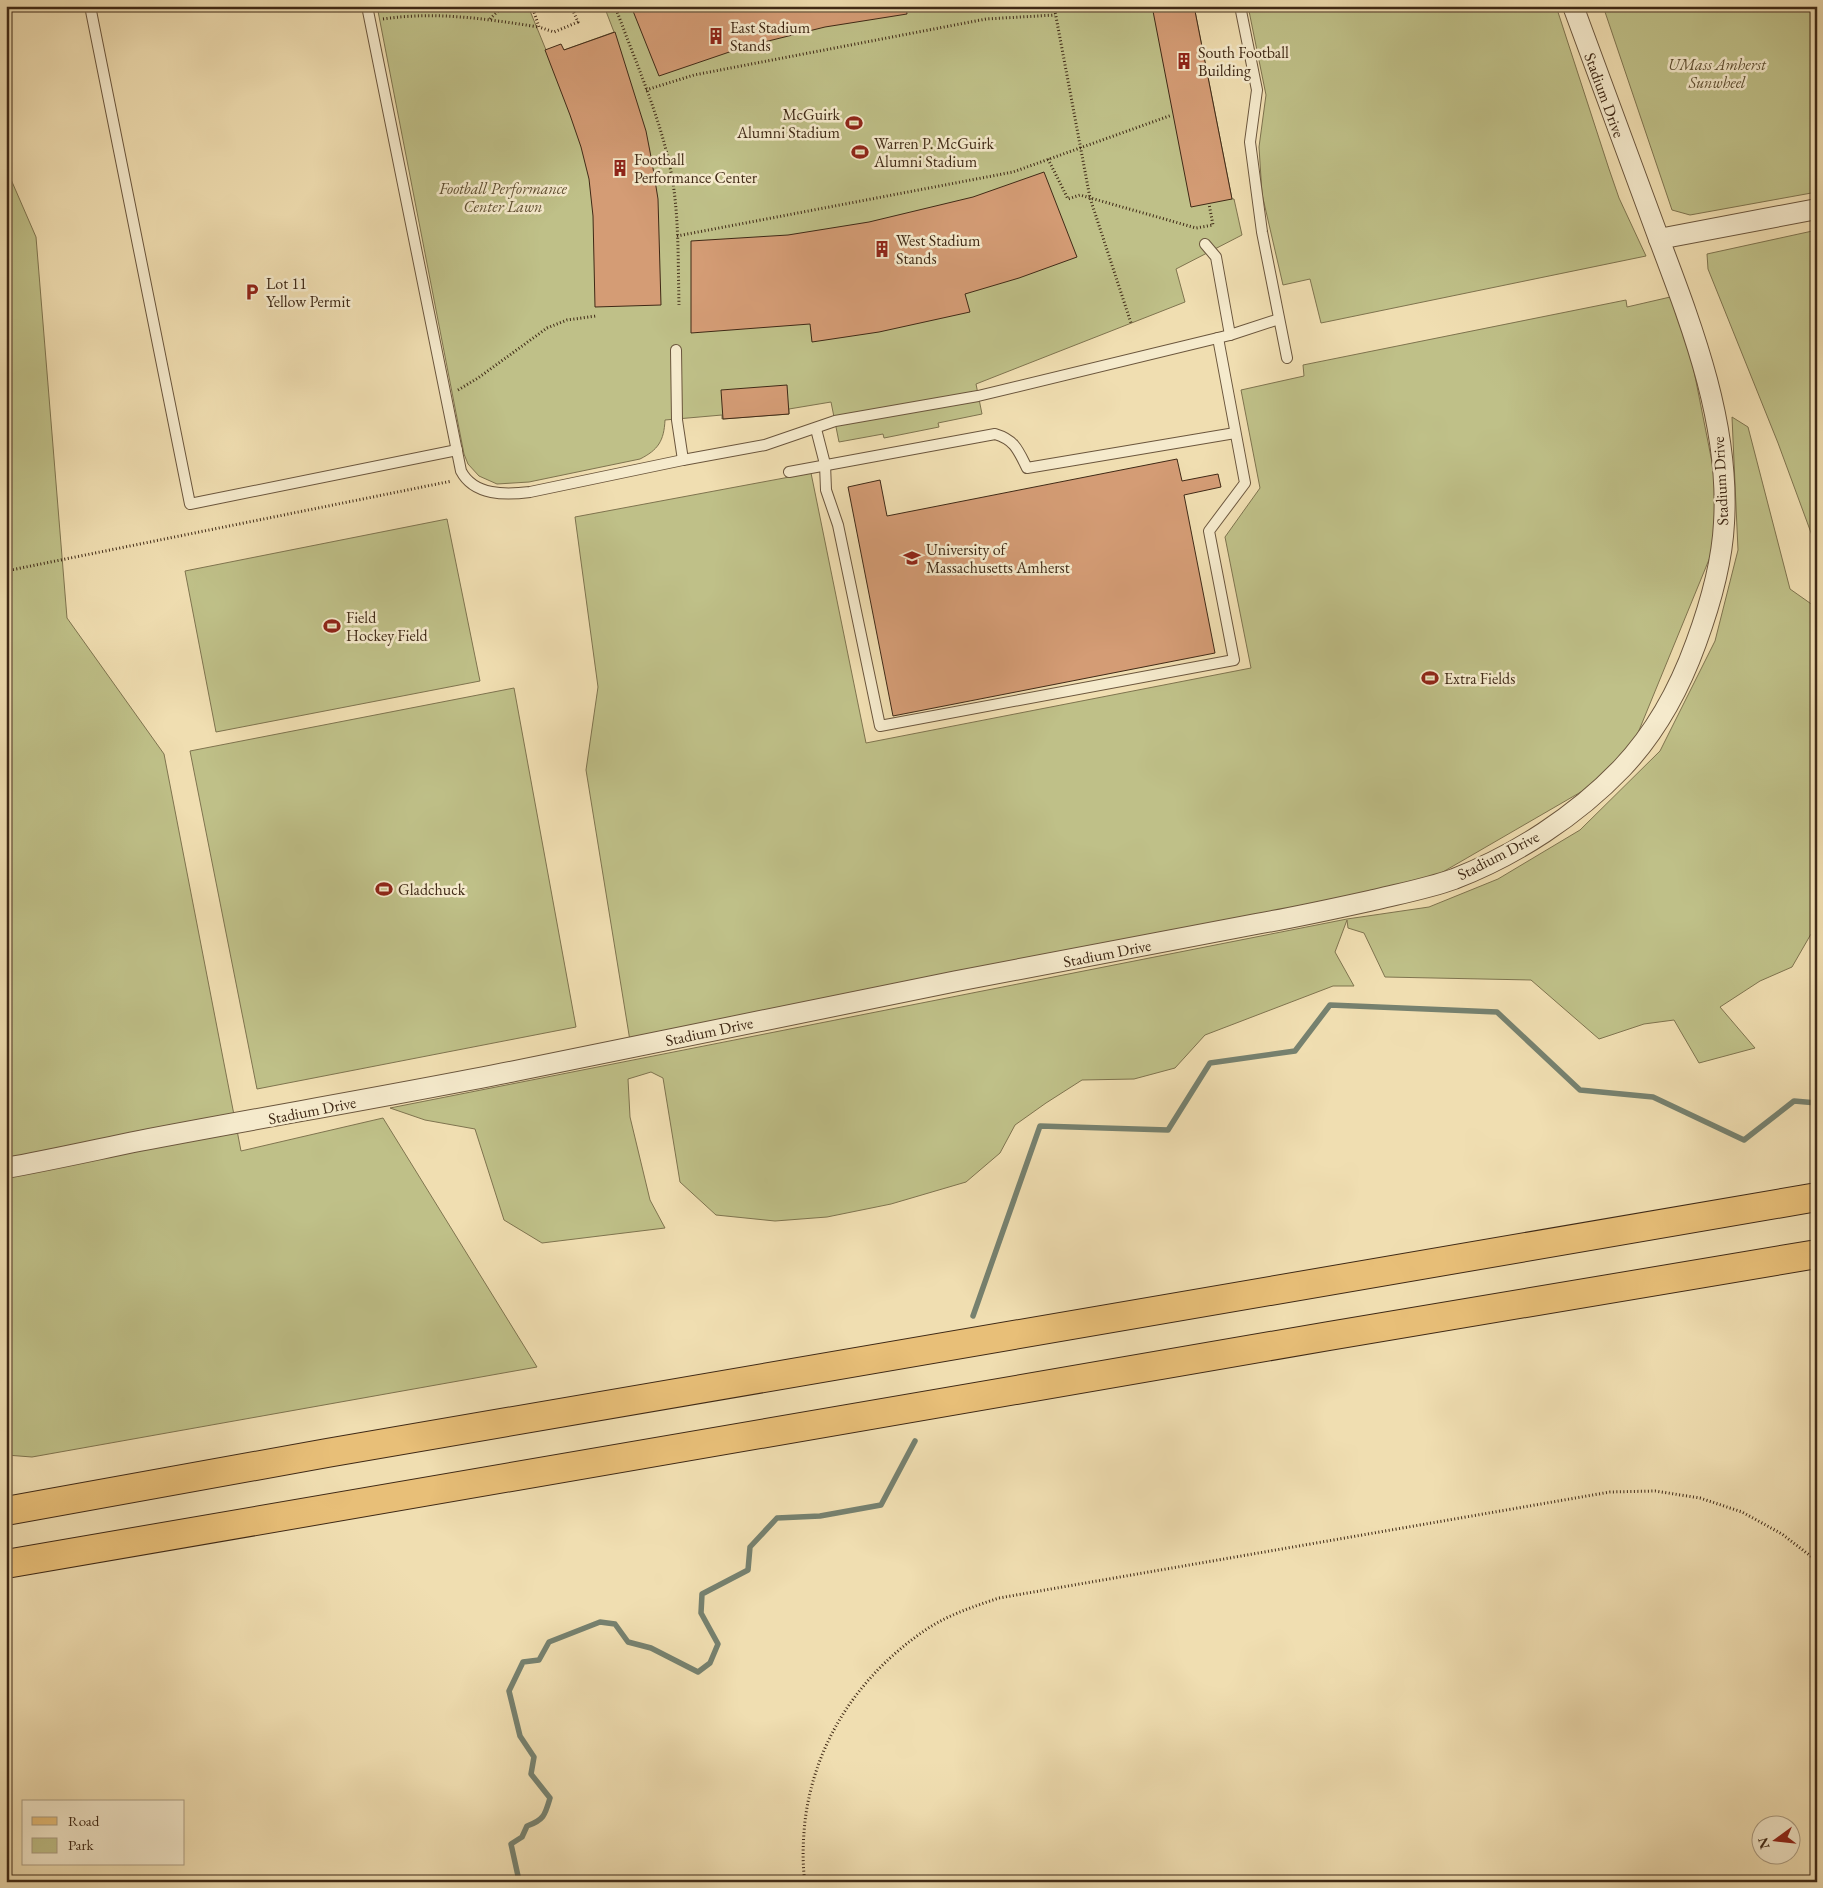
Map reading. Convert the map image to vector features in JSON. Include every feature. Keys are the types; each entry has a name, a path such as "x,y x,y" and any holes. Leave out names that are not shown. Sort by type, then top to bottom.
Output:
{"main road":[{"path":"6,1511 336,1451 1817,1197"},
{"path":"6,1564 1329,1336 1817,1254"},
{"path":"6,1499 59,1502"}],"street":[{"name":"Stadium Drive","path":"6,1168 144,1140 461,1082 868,999 1319,912 1404,893 1451,880 1509,853 1536,837 1580,806 1624,767 1644,742 1663,716 1684,674 1710,600 1720,558 1724,523 1724,487 1719,432 1706,376 1659,239 1573,6"},
{"path":"1659,239 1817,209"}],"lane":[{"path":"90,6 190,504 457,450"},
{"path":"367,6 461,471 465,478 483,490 509,494 530,492 765,445 835,421 978,396 1230,335 1279,319"},
{"path":"1240,6 1257,90 1250,142 1262,232 1287,358"},
{"path":"1205,244 1216,257 1230,335"},
{"path":"816,429 825,464 826,490 838,526 880,726 1234,660 1209,531 1245,483 1218,338"},
{"path":"676,350 677,420 683,460"},
{"path":"789,472 995,434 1008,438 1020,453 1027,468 1235,433"}],"path":[{"path":"490,19 503,6"},
{"path":"532,6 539,27"},
{"path":"370,21 427,14 490,19 539,27 554,32 578,22 571,6"},
{"path":"615,6 660,127 673,184 679,305"},
{"path":"1054,6 1090,198 1131,323"},
{"path":"646,90 694,75 986,19 1055,15"},
{"path":"677,236 1013,172 1172,115"},
{"path":"1048,159 1068,199 1080,195 1196,228 1214,225 1209,204"},
{"path":"446,396 478,378 557,322 596,316"},
{"path":"6,571 465,478"},
{"path":"805,1882 803,1839 807,1802 817,1766 831,1732 850,1701 874,1672 908,1642 931,1626 964,1610 999,1598 1610,1492 1655,1491 1700,1498 1725,1506 1742,1512 1782,1534 1817,1561"}],"green space":[{"name":"Football Performance Center Lawn","path":"377,6 528,6 546,50 564,50 614,32 604,6 1194,6 1232,199 1234,199 1242,235 1176,269 1185,302 976,384 982,414 938,423 939,427 884,438 883,434 839,442 831,402 789,409 789,414 722,419 722,415 665,420 659,444 640,459 529,482 497,484 479,476 468,464 464,454"},
{"path":"1248,6 1556,6 1619,198 1646,256 1321,323 1310,279 1283,285 1262,194 1259,147 1266,95"},
{"name":"UMass Amherst Sunwheel","path":"1603,6 1817,6 1817,192 1690,215 1672,210"},
{"path":"6,168 36,237 67,618 164,754 241,1151 383,1118 537,1367 32,1457 6,1455"},
{"path":"1817,230 1817,549 1778,443 1708,269 1707,254"},
{"name":"Extra Fields","path":"1679,295 1724,523 1624,767 1410,891 631,1047 586,770 598,687 575,517 811,473 866,743 1251,668 1225,537 1260,488 1241,390 1304,376 1303,365 1626,300 1627,307"},
{"path":"1732,417 1748,427 1790,589 1817,608 1817,928 1811,934 1792,967 1760,981 1720,1007 1755,1048 1699,1063 1674,1020 1644,1024 1599,1039 1531,980 1385,977 1364,933 1348,928 1347,920 1335,952 1354,986 1333,986 1205,1035 1175,1068 1134,1079 1082,1080 1015,1125 1000,1153 966,1182 891,1204 827,1217 775,1221 716,1215 680,1182 663,1078 651,1072 628,1079 630,1117 650,1200 665,1228 542,1243 504,1220 475,1129 425,1120 390,1108 1347,919 1429,907 1498,879 1580,830 1660,751 1715,641 1738,550"},
{"name":"Field Hockey Field","path":"447,519 480,681 216,732 185,571"},
{"name":"Gladchuck","path":"514,688 576,1027 257,1089 190,751"}],"building":[{"name":"East Stadium Stands","path":"631,6 906,6 907,14 825,27 744,47 659,76"},
{"name":"South Football Building","path":"1152,6 1194,6 1232,199 1191,207"},
{"name":"Football Performance Center","path":"615,32 646,131 652,162 658,199 661,305 595,307 593,216 589,179 581,147 545,50 561,44 564,50"},
{"name":"West Stadium Stands","path":"1044,172 1077,257 1019,278 965,294 970,312 879,332 812,342 810,324 691,333 691,241 788,235 869,222 973,197"},
{"path":"787,385 789,414 723,419 721,390"},
{"path":"1177,459 1182,481 1218,474 1221,487 1184,495 1215,653 893,716 848,487 880,480 887,516"}],"waterway":[{"path":"973,1316 1040,1126 1168,1130 1210,1063 1295,1051 1330,1005 1497,1012 1580,1090 1653,1097 1744,1140 1794,1101 1817,1103"},
{"path":"515,1882 518,1876 511,1844 522,1837 527,1826 543,1816 550,1798 531,1774 534,1757 520,1736 509,1691 523,1662 539,1660 549,1642 600,1622 615,1624 628,1642 651,1648 698,1672 710,1663 718,1644 701,1613 702,1594 748,1570 750,1547 777,1518 820,1516 881,1505 915,1441"}],"place":[{"name":"East Stadium Stands","path":"716,36"},
{"name":"South Football Building","path":"1184,61"},
{"name":"McGuirk Alumni Stadium","path":"854,123"},
{"name":"Warren P. McGuirk Alumni Stadium","path":"860,152"},
{"name":"Football Performance Center","path":"620,168"},
{"name":"West Stadium Stands","path":"882,249"},
{"name":"Lot 11 Yellow Permit","path":"252,292"},
{"name":"University of Massachusetts Amherst","path":"912,558"},
{"name":"Field Hockey Field","path":"332,626"},
{"name":"Extra Fields","path":"1430,678"},
{"name":"Gladchuck","path":"384,889"}]}
